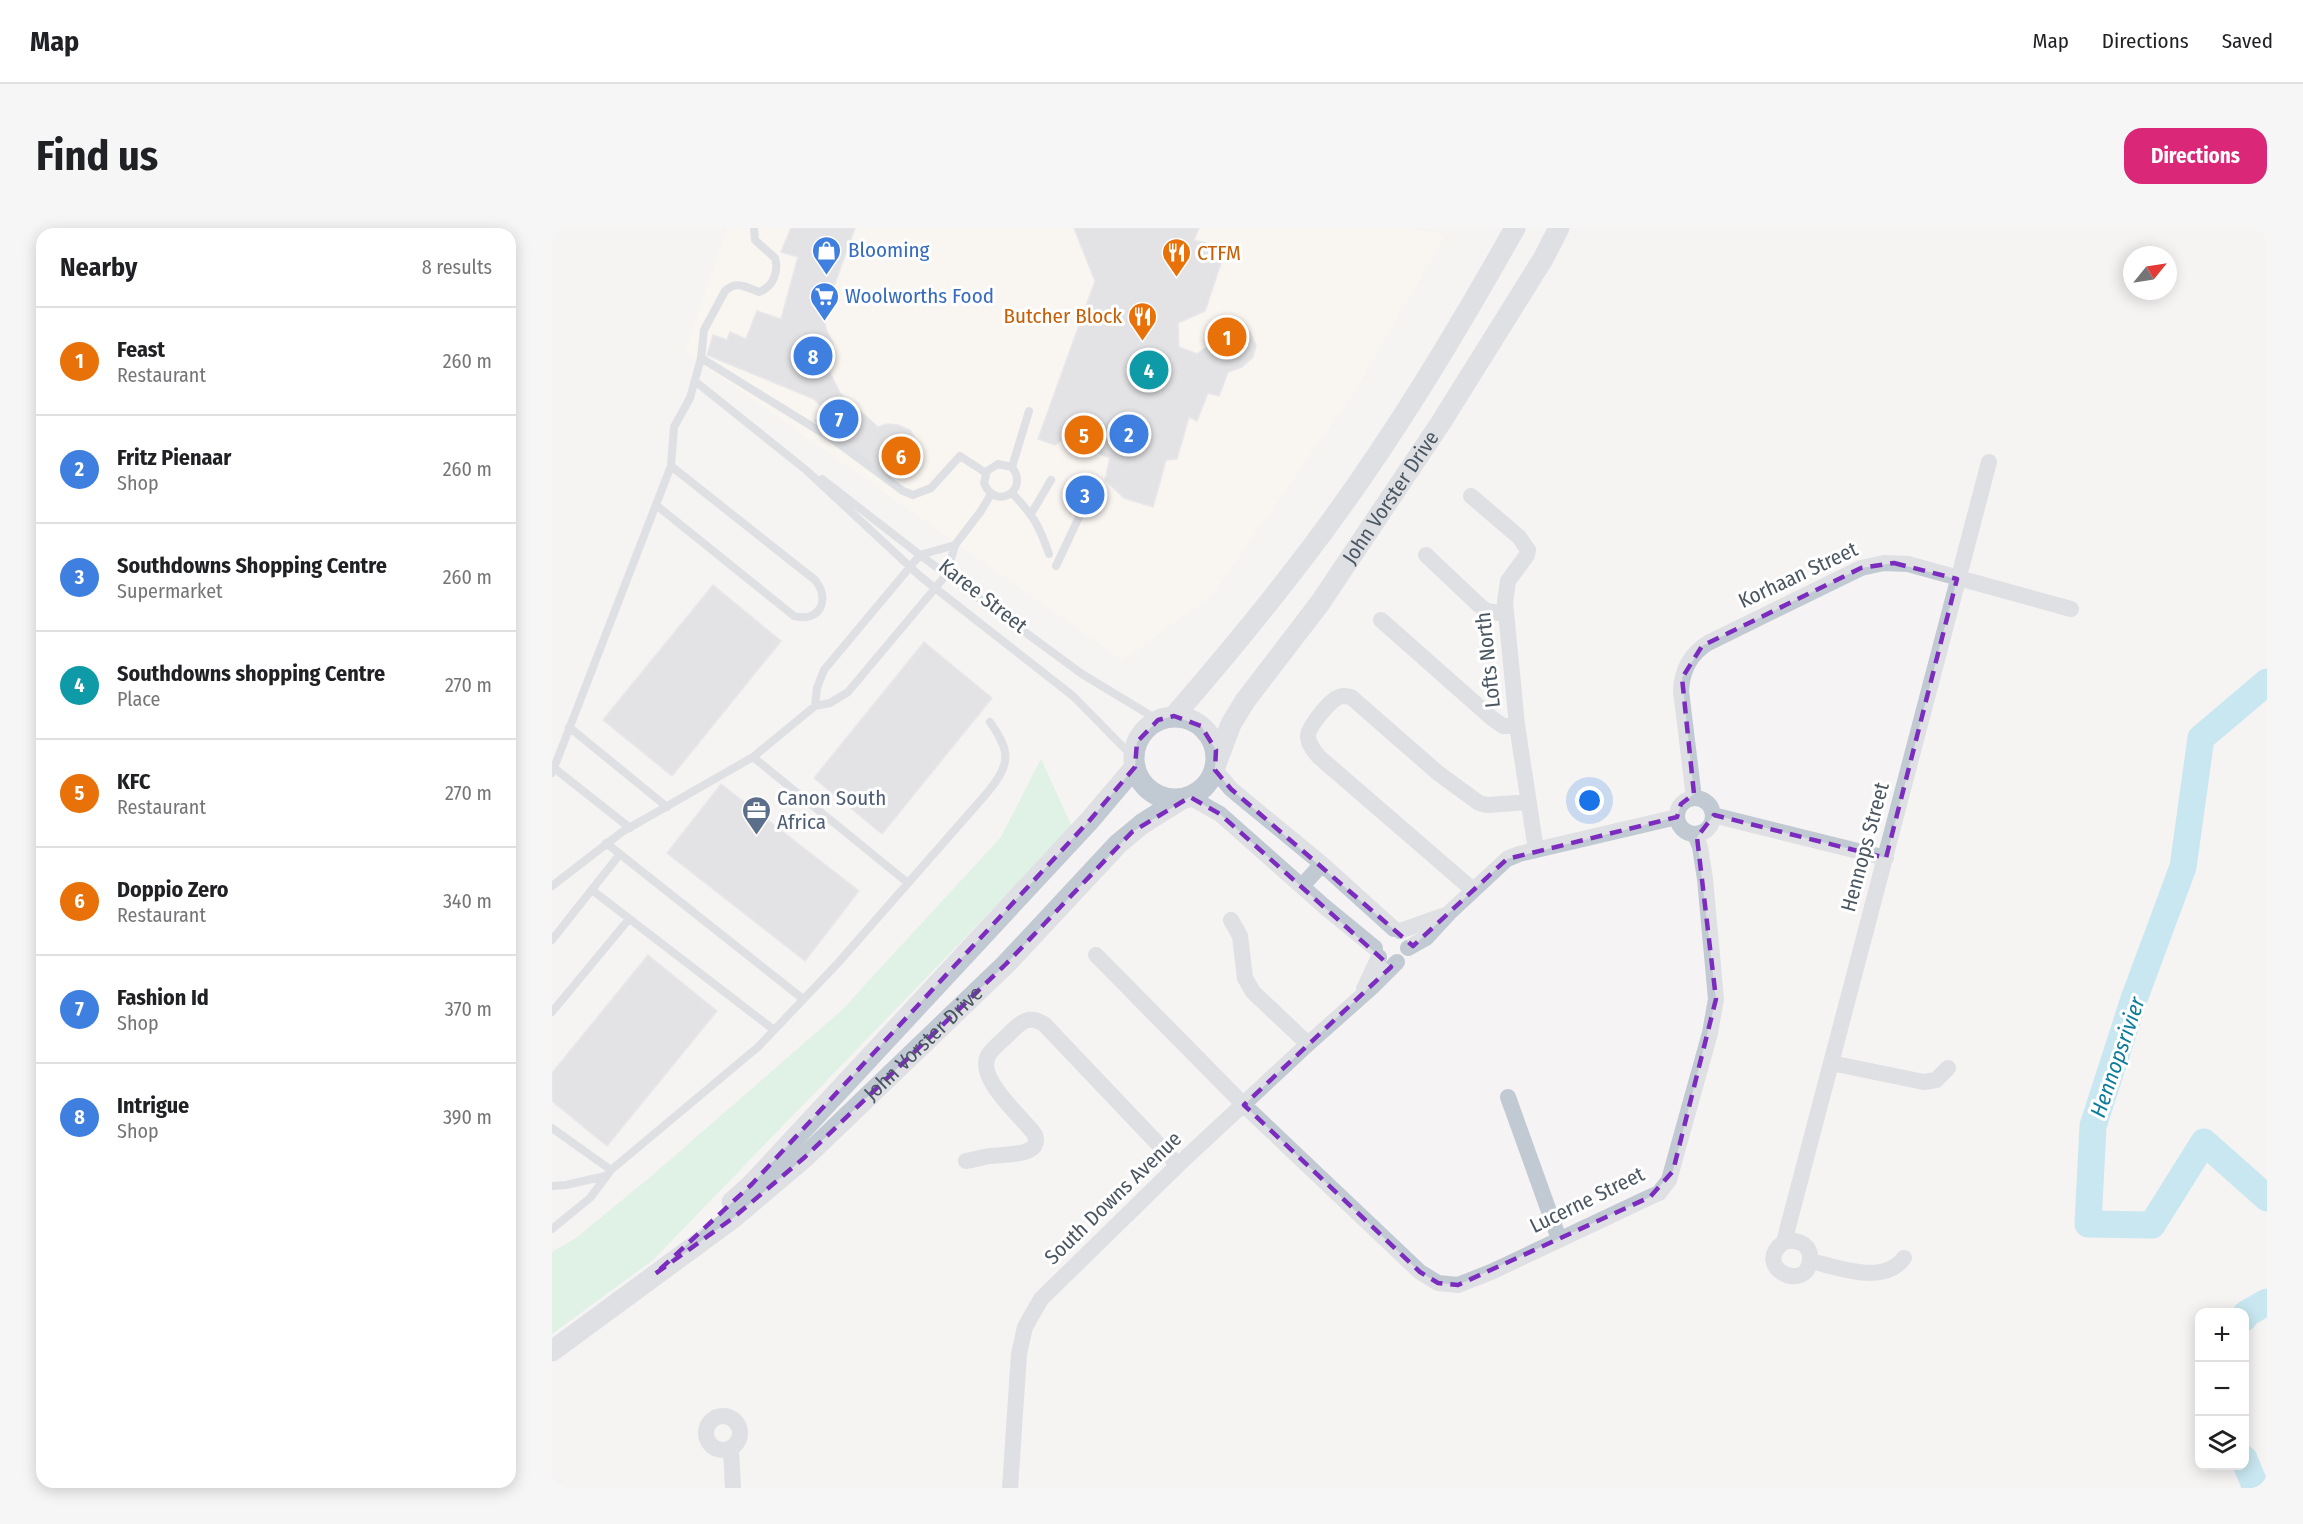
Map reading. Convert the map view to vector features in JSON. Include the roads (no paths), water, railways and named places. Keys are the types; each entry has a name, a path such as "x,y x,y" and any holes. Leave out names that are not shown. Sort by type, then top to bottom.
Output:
{"street":[{"name":"John Vorster Drive","path":"1166,718 1250,628 1322,534 1412,402 1474,302 1515,228"},
{"name":"John Vorster Drive","path":"1216,767 1231,724 1245,701 1320,603 1440,424 1543,259 1559,228"},
{"name":"Hennops Street","path":"1810,1261 1809,1267 1801,1275 1784,1275 1776,1267 1774,1256 1776,1250 1784,1242 1989,462"},
{"name":"Lofts North","path":"1471,496 1519,537 1528,550 1527,555 1508,581 1505,614 1536,850"},
{"path":"1426,555 1480,606 1487,611 1505,614"},
{"name":"Korhaan Street","path":"1694,798 1682,678 1690,658 1702,646 1861,568 1894,562 2071,609"},
{"path":"1381,620 1503,726 1518,725"},
{"path":"1473,890 1319,757 1308,741 1307,734 1310,727 1335,699 1344,695 1351,697 1438,772 1479,803 1488,805 1529,802"},
{"path":"1185,798 1205,786 1216,767 1216,750 1210,736 1189,718 1166,718 1145,729 1137,742 1134,762 1141,781 1151,792 1165,798 1185,798 1220,814 1387,962 1397,962 1405,956 1408,948 1407,938 1231,789 1216,767"},
{"name":"John Vorster Drive","path":"655,1274 752,1184 1090,820 1134,762"},
{"name":"John Vorster Drive","path":"552,1350 733,1218 806,1157 1005,964 1118,844 1142,824 1185,798"},
{"path":"1694,798 1707,802 1713,815 1708,828 1695,834 1681,827 1677,818 1681,804 1694,798"},
{"path":"1713,815 1886,858"},
{"path":"1408,948 1426,938 1449,913 1507,859 1536,850 1677,818"},
{"name":"Lucerne Street","path":"1096,955 1244,1105 1420,1272 1438,1283 1458,1285 1659,1193 1669,1180 1710,1034 1716,999 1705,879 1700,848 1695,834"},
{"path":"1302,886 1322,864"},
{"path":"1377,953 1375,939 1381,932 1423,924 1449,913"},
{"path":"1231,920 1240,936 1245,978 1253,992 1308,1044"},
{"name":"South Downs Avenue","path":"1359,998 1377,953"},
{"name":"South Downs Avenue","path":"1010,1488 1019,1354 1025,1327 1041,1299 1178,1165 1397,962"},
{"path":"966,1161 991,1155 1023,1152 1032,1149 1035,1145 1037,1140 1035,1135 991,1083 986,1073 985,1063 989,1054 1020,1023 1026,1019 1035,1019 1044,1024 1178,1165"},
{"path":"1831,1063 1924,1082 1936,1080 1947,1068"},
{"path":"1508,1097 1559,1239"},
{"path":"1784,1242 1795,1240 1805,1245 1810,1261 1869,1273 1881,1273 1895,1269 1904,1258"},
{"path":"731,1449 733,1488"}],"lane":[{"path":"630,828 553,770 671,466 674,427 696,382 704,330 730,286 737,284 759,292 770,285 776,272 775,258 755,240 754,228"},
{"path":"701,358 834,440 903,491 913,495 931,488 960,456 986,473"},
{"name":"Karee Street","path":"696,382 806,470 910,567 1073,696 1134,762"},
{"path":"1012,467 998,464 986,473 984,483 992,494 1001,497 1012,493 1017,480 1012,467 1029,411"},
{"path":"656,505 794,615 803,618 814,615 820,608 824,596 822,588 815,580 671,466"},
{"name":"Karee Street","path":"806,470 843,494 920,555 1082,674 1166,718"},
{"path":"1031,514 1051,480"},
{"path":"1012,493 1031,514 1041,530 1049,554"},
{"path":"552,886 606,843 753,757 815,706 839,698 858,682 947,574 955,545 992,494"},
{"path":"1056,566 1089,496"},
{"path":"815,706 817,688 824,670 920,555 955,545"},
{"path":"552,1229 590,1198 608,1173 758,1047 987,793 1005,766 1006,750 1002,738 990,722"},
{"path":"569,727 667,807"},
{"path":"753,757 908,883"},
{"path":"606,843 803,999"},
{"path":"552,940 620,854"},
{"path":"592,890 774,1030"},
{"path":"552,1012 629,919"},
{"path":"552,1128 608,1173"},
{"path":"552,1186 566,1185 608,1173"}],"waterway":[{"name":"Hennopsrivier","path":"2267,682 2201,738 2183,867 2134,999 2093,1126 2088,1224 2152,1225 2204,1142 2267,1198"},
{"name":"Hennopsrivier","path":"2249,1312 2267,1302"},
{"name":"Hennopsrivier","path":"2249,1470 2256,1488"}],"place":[{"name":"Blooming","path":"827,276"},
{"name":"CTFM","path":"1176,278"},
{"name":"Woolworths Food","path":"824,322"},
{"name":"Feast","path":"1227,337"},
{"name":"Butcher Block","path":"1143,342"},
{"name":"Intrigue","path":"813,356"},
{"name":"Southdowns shopping Centre","path":"1149,370"},
{"name":"Fashion Id","path":"839,419"},
{"name":"Fritz Pienaar","path":"1129,434"},
{"name":"KFC","path":"1084,435"},
{"name":"Doppio Zero","path":"901,456"},
{"name":"Southdowns Shopping Centre","path":"1085,495"},
{"name":"Canon South Africa","path":"756,836"}]}
